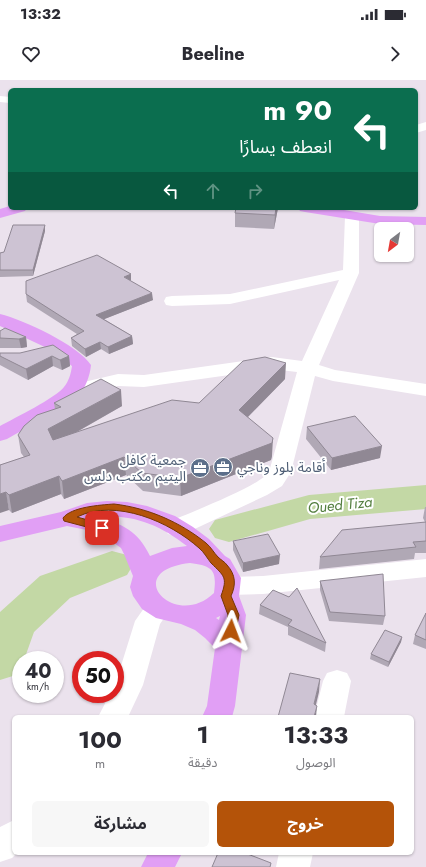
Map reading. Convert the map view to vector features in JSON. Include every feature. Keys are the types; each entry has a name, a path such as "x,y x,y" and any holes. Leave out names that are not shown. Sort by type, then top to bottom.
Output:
{"main road":[{"path":"0,214 13,210"},
{"path":"317,210 380,220 426,221"},
{"path":"0,319 72,355 82,365 80,375 72,391 60,400 0,435"},
{"path":"0,534 67,518 97,508 114,507 130,509 152,516 176,528 204,546 215,560 224,568 229,576 228,591 233,615 221,706 218,715"},
{"path":"67,518 89,523 115,532 128,542 139,558 145,576"},
{"path":"215,560 200,555 178,555 167,557 153,565 145,576 143,584 145,593 150,601 158,608 170,613 184,615 198,620 211,627 221,636 229,647"},
{"path":"184,615 202,613 216,606 228,591"},
{"path":"158,867 164,855"}],"street":[{"path":"176,528 274,481 280,472 308,368 351,273 352,216"},
{"path":"172,301 230,299 351,273"},
{"path":"36,353 55,346"},
{"path":"72,391 118,380 144,381 272,363 308,368 332,375 426,390"},
{"path":"228,591 263,585 426,568"},
{"path":"114,715 129,685 148,621 158,608"},
{"path":"329,715 337,681"},
{"path":"0,847 12,837"},
{"path":"293,867 296,855"}],"building":[{"path":"236,210 276,210 275,215 235,213"},
{"path":"13,225 45,225 33,270 0,270 0,253 4,252"},
{"path":"97,255 131,274 124,277 152,293 96,315 132,336 108,347 100,342 85,349 71,338 84,331 26,294 26,281"},
{"path":"5,328 26,337 19,339 0,338 0,331"},
{"path":"53,345 69,356 60,360 52,356 26,369 0,356 0,353 20,353"},
{"path":"265,357 286,363 239,410 273,438 272,443 180,478 142,473 124,457 62,481 59,476 9,495 6,492 0,494 0,465 30,455 18,435 24,426 37,415 61,407 54,403 101,379 121,390 48,429 53,440 172,400 199,403 243,361"},
{"path":"355,416 382,446 332,458 307,427"},
{"path":"426,522 426,541 413,542 416,547 320,557 342,530"},
{"path":"268,534 280,555 243,563 233,541"},
{"path":"383,574 385,616 330,612 320,581"},
{"path":"297,588 326,643 288,625 292,620 260,605 273,590 289,597"},
{"path":"426,613 426,640 415,635"},
{"path":"385,630 402,637 389,662 371,654"},
{"path":"290,673 320,679 314,704 317,706 315,715 279,715"},
{"path":"217,855 250,855 271,863 270,867 212,867"}],"waterway":[{"name":"Oued Tiza","path":"229,529 309,507 426,497"},
{"path":"0,662 15,624 55,587 112,565"}],"place":[{"name":"أقامة بلوز وناجي","path":"223,467"},
{"name":"جمعية كافل اليتيم مكتب دلس","path":"200,468"}],"route":[{"path":"102,528 89,523 67,518 97,508 114,507 130,509 152,516 176,528 204,546 215,560 224,568 229,576 230,586 226,596 233,615 231,631"}]}
